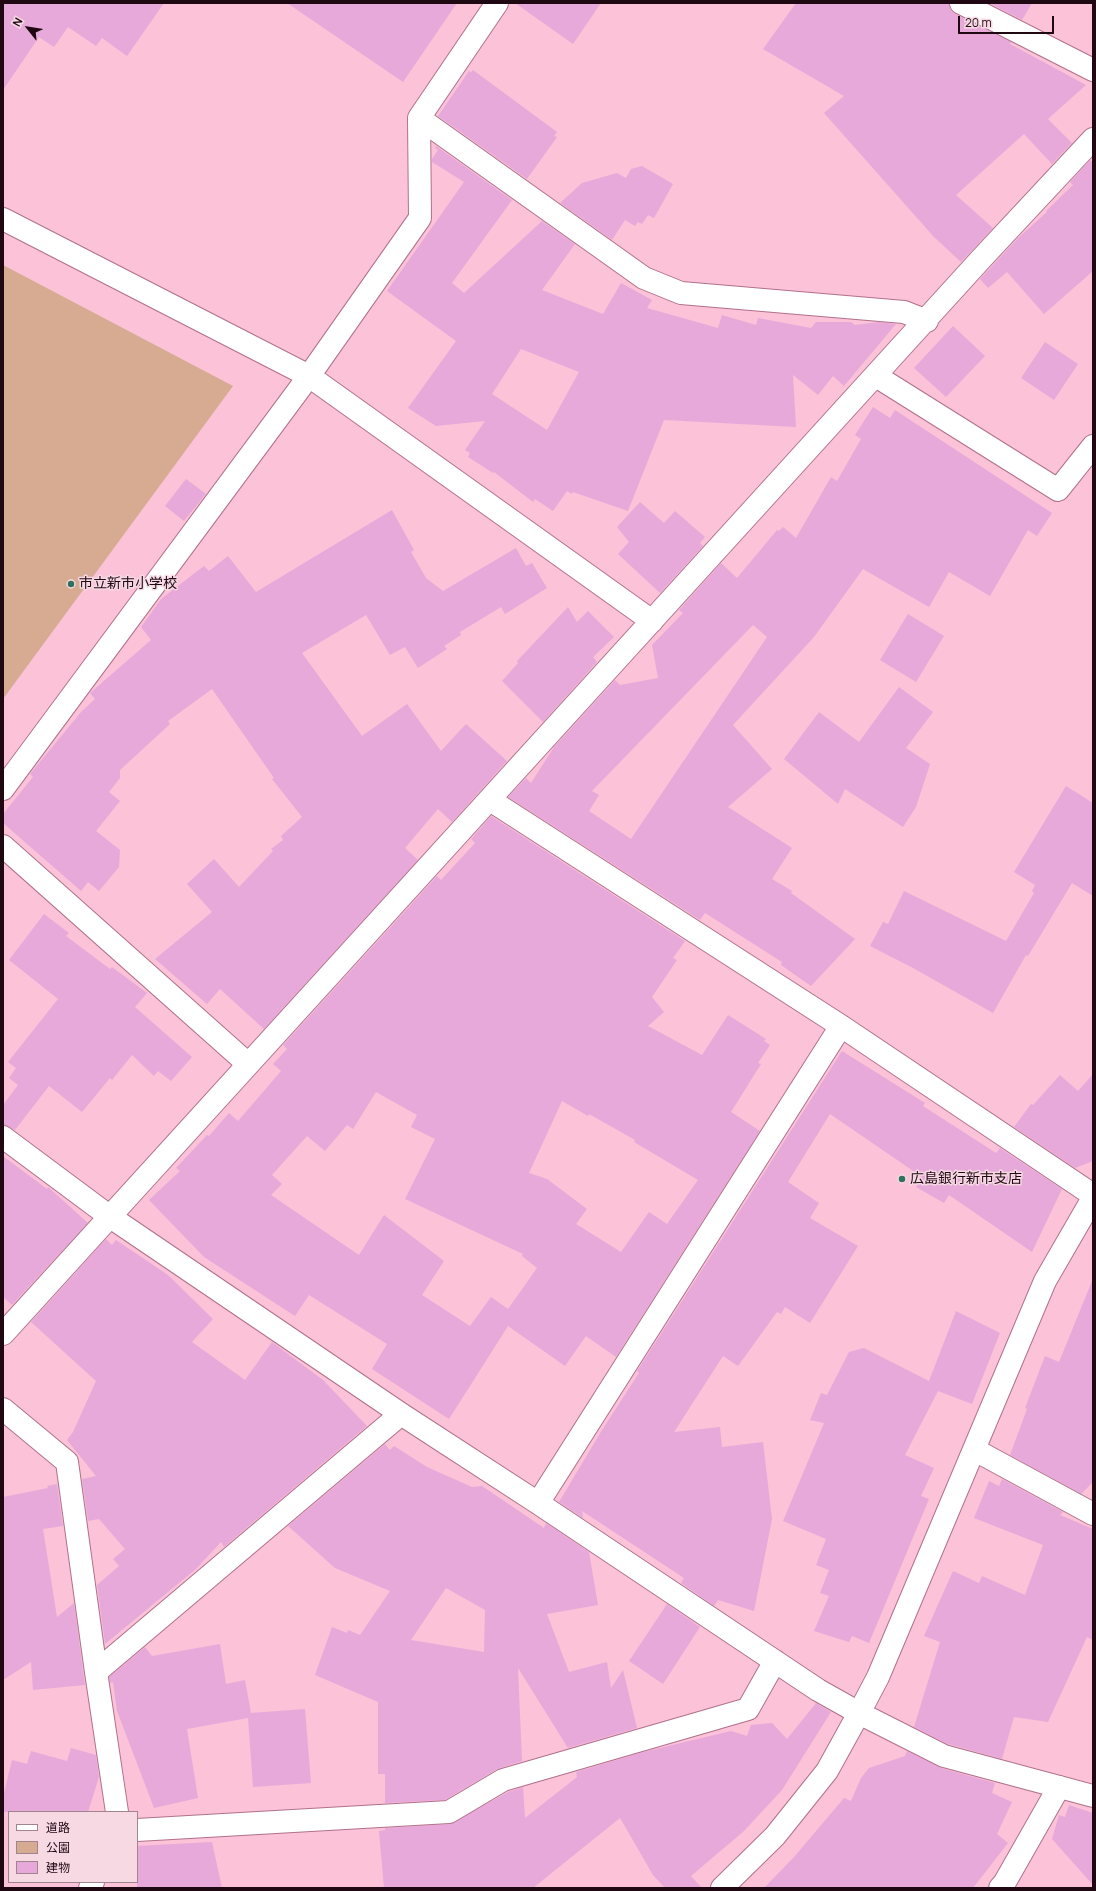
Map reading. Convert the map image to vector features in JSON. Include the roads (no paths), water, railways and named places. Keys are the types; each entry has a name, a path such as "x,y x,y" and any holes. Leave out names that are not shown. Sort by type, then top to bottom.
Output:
{"street":[{"path":"3,789 309,376 420,218 419,118 497,3"},
{"path":"962,3 1093,70"},
{"path":"419,118 644,278 681,293 904,312 927,321"},
{"path":"3,1334 109,1216 1093,139"},
{"path":"3,219 309,376 652,621"},
{"path":"876,376 1058,490 1093,446"},
{"path":"490,800 842,1026 1093,1196 1045,1281 878,1677 859,1714 827,1771 775,1836 722,1888"},
{"path":"3,846 248,1064"},
{"path":"538,1503 842,1026"},
{"path":"3,1137 109,1216 400,1414 538,1503 818,1690 859,1714 944,1756 1093,1796"},
{"path":"3,1409 67,1462 117,1811"},
{"path":"96,1672 400,1414"},
{"path":"975,1450 1093,1514"},
{"path":"138,1830 449,1812 503,1780 748,1709 775,1661"},
{"path":"1000,1888 1005,1882 1059,1787"}],"place":[{"name":"市立新市小学校","path":"71,584"},
{"name":"広島銀行新市支店","path":"902,1179"}]}
